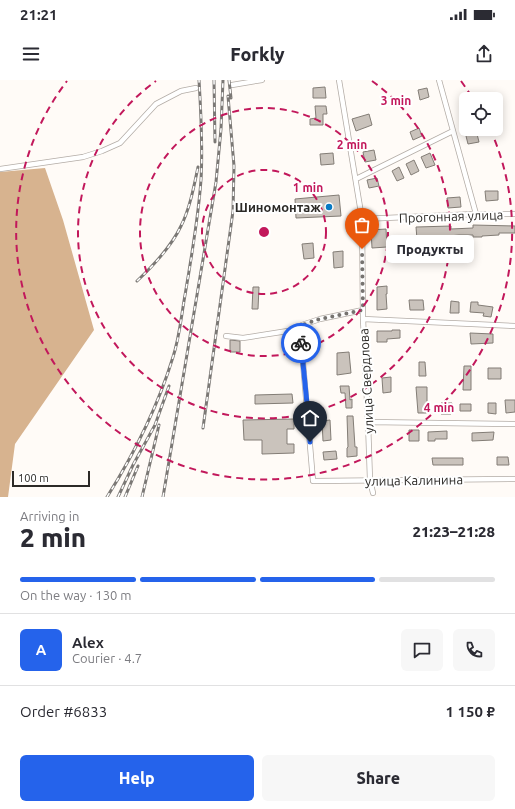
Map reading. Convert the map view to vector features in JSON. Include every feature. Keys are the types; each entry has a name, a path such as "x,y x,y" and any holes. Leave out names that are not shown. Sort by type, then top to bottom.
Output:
{"street":[{"path":"232,85 262,80"},
{"name":"улица Свердлова","path":"339,80 362,219 362,318 370,480 373,492"},
{"path":"439,80 476,214"},
{"path":"0,169 83,157 102,151 120,143 156,104 181,92 196,88"},
{"path":"356,179 453,131"},
{"name":"Прогонная улица","path":"362,219 476,214 515,214"},
{"path":"226,336 243,338 294,330 320,319 363,310"},
{"path":"362,318 515,326"},
{"name":"улица Калинина","path":"300,327 308,414 310,456 314,482 515,479"},
{"path":"368,422 515,424"}],"shaded area":[{"path":"45,168 63,220 94,330 15,444 8,497 0,497 0,172"}],"building":[{"path":"325,87 326,98 313,98 313,88"},
{"path":"427,88 429,97 420,100 418,90"},
{"path":"315,106 326,106 327,114 323,114 323,125 310,125 310,119 316,118"},
{"path":"369,114 372,125 356,131 352,119"},
{"path":"419,128 422,136 413,140 410,132"},
{"path":"466,136 478,136 479,142 468,144"},
{"path":"374,150 376,160 365,162 363,152"},
{"path":"333,153 334,164 321,165 320,154"},
{"path":"430,153 435,165 426,168 421,157"},
{"path":"414,160 419,171 411,175 406,164"},
{"path":"399,167 404,178 397,181 392,171"},
{"path":"377,178 379,186 369,188 367,180"},
{"path":"485,191 498,191 498,200 486,201"},
{"path":"339,195 341,216 296,218 295,199"},
{"path":"460,197 461,207 448,208 447,198"},
{"path":"473,225 515,226 515,233 499,233 499,235 482,237 473,237 473,235 459,235 417,239 416,227 451,226 451,229 473,228"},
{"path":"386,229 387,247 372,248 371,230"},
{"path":"313,243 314,258 304,259 302,244"},
{"path":"343,251 343,267 334,268 333,252"},
{"path":"387,286 387,309 377,310 377,287"},
{"path":"253,287 259,287 258,309 252,309"},
{"path":"409,300 423,300 424,310 410,310"},
{"path":"451,301 459,302 459,313 450,313"},
{"path":"471,302 478,302 478,305 493,307 491,317 483,316 484,313 470,312"},
{"path":"400,330 400,338 387,339 387,342 377,342 377,331"},
{"path":"470,333 493,334 493,343 471,344"},
{"path":"230,340 240,341 240,352 230,352"},
{"path":"349,352 351,373 337,375 337,353"},
{"path":"419,362 425,362 426,376 419,376"},
{"path":"464,366 471,366 471,390 463,390"},
{"path":"488,368 501,368 501,379 488,379"},
{"path":"391,377 391,392 383,393 382,378"},
{"path":"340,386 349,386 350,400 352,399 352,408 346,408 345,393 341,393"},
{"path":"416,387 427,387 427,413 418,413"},
{"path":"292,394 293,403 255,404 255,395"},
{"path":"505,400 515,400 515,412 506,413"},
{"path":"441,403 452,403 451,414 441,414"},
{"path":"488,403 496,403 496,414 488,413"},
{"path":"460,404 471,404 471,411 460,411"},
{"path":"347,416 353,416 357,456 347,457"},
{"path":"294,419 294,429 287,429 287,444 294,444 294,453 262,454 262,440 244,440 243,420"},
{"path":"330,420 331,440 323,441 322,421"},
{"path":"409,430 419,430 419,441 409,441"},
{"path":"447,431 447,439 435,439 435,441 428,441 428,432"},
{"path":"494,432 493,440 472,441 472,433"},
{"path":"336,451 337,459 324,460 323,452"},
{"path":"497,457 508,457 509,465 497,465"},
{"path":"432,458 463,458 463,465 433,465"}],"railway":[{"path":"107,497 127,464 153,411 167,375 177,343 194,240 201,180 202,143 199,80"},
{"path":"214,80 215,142"},
{"path":"163,497 216,182 221,129 223,80"},
{"path":"229,80 231,98"},
{"path":"203,428 233,211 234,166 228,96"},
{"path":"137,281 162,255 177,234 189,204 198,167"},
{"path":"118,497 133,465 155,425 169,386"},
{"path":"142,497 159,425"},
{"path":"125,497 138,466"}],"way so far":[{"path":"301,343 300,327 302,325 320,319 363,310 362,249"}],"place":[{"name":"Шиномонтаж","path":"329,207"},
{"name":"Продукты","path":"362,249"}],"route":[{"path":"301,343 310,442"}]}
